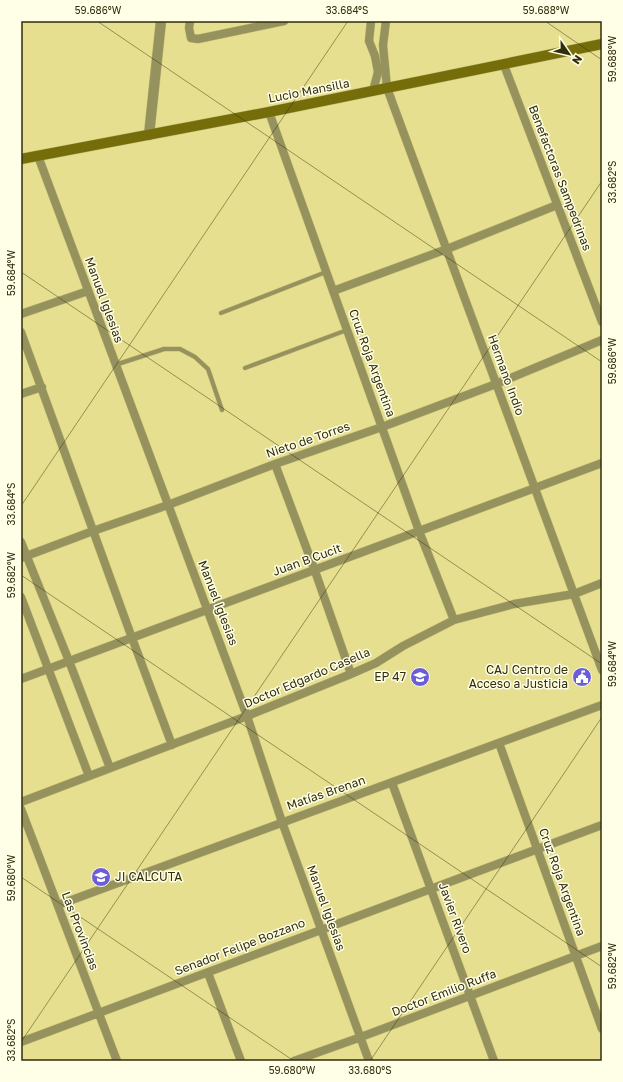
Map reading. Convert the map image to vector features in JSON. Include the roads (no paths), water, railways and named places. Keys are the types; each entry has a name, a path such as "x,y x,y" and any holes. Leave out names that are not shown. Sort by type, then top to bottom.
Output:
{"main road":[{"name":"Lucio Mansilla","path":"21,159 269,112 602,44"}],"street":[{"path":"149,135 161,21"},
{"path":"190,21 189,28 191,38 198,40 284,21"},
{"path":"371,21 369,41 375,56 378,72 373,91"},
{"name":"Hermano Indio","path":"386,21 383,45 387,88 602,670"},
{"name":"Benefactoras Sampedrinas","path":"504,64 602,322"},
{"name":"Cruz Roja Argentina","path":"269,112 419,531 454,620"},
{"name":"Manuel Iglesias","path":"38,156 247,716 282,822 370,1061"},
{"path":"333,291 446,249 557,205"},
{"path":"21,314 88,291"},
{"path":"21,332 172,745"},
{"name":"Nieto de Torres","path":"24,557 168,505 275,464 382,427 496,384 602,340"},
{"path":"21,394 42,387"},
{"name":"Juan B Cucit","path":"21,679 315,571 602,463"},
{"path":"275,464 315,571 351,674"},
{"path":"21,542 24,557 69,661 110,768"},
{"name":"Doctor Edgardo Casella","path":"21,802 247,716 351,674 376,663 403,646 454,620 514,604 574,594 602,583"},
{"path":"21,597 89,776"},
{"name":"Matías Brenan","path":"58,905 602,705"},
{"name":"Cruz Roja Argentina","path":"499,743 602,1029"},
{"name":"Javier Rivero","path":"392,783 494,1061"},
{"name":"Las Provincias","path":"21,809 117,1061"},
{"name":"Senador Felipe Bozzano","path":"21,1042 602,825"},
{"name":"Doctor Emilio Ruffa","path":"294,1061 602,946"},
{"path":"208,973 241,1061"}],"lane":[{"path":"221,313 326,272"},
{"path":"245,368 347,330"},
{"path":"115,365 164,349 180,349 195,357 208,369 222,410"}],"place":[{"name":"EP 47","path":"420,677"},
{"name":"CAJ Centro de Acceso a Justicia","path":"582,677"},
{"name":"JI CALCUTA","path":"101,877"}]}
